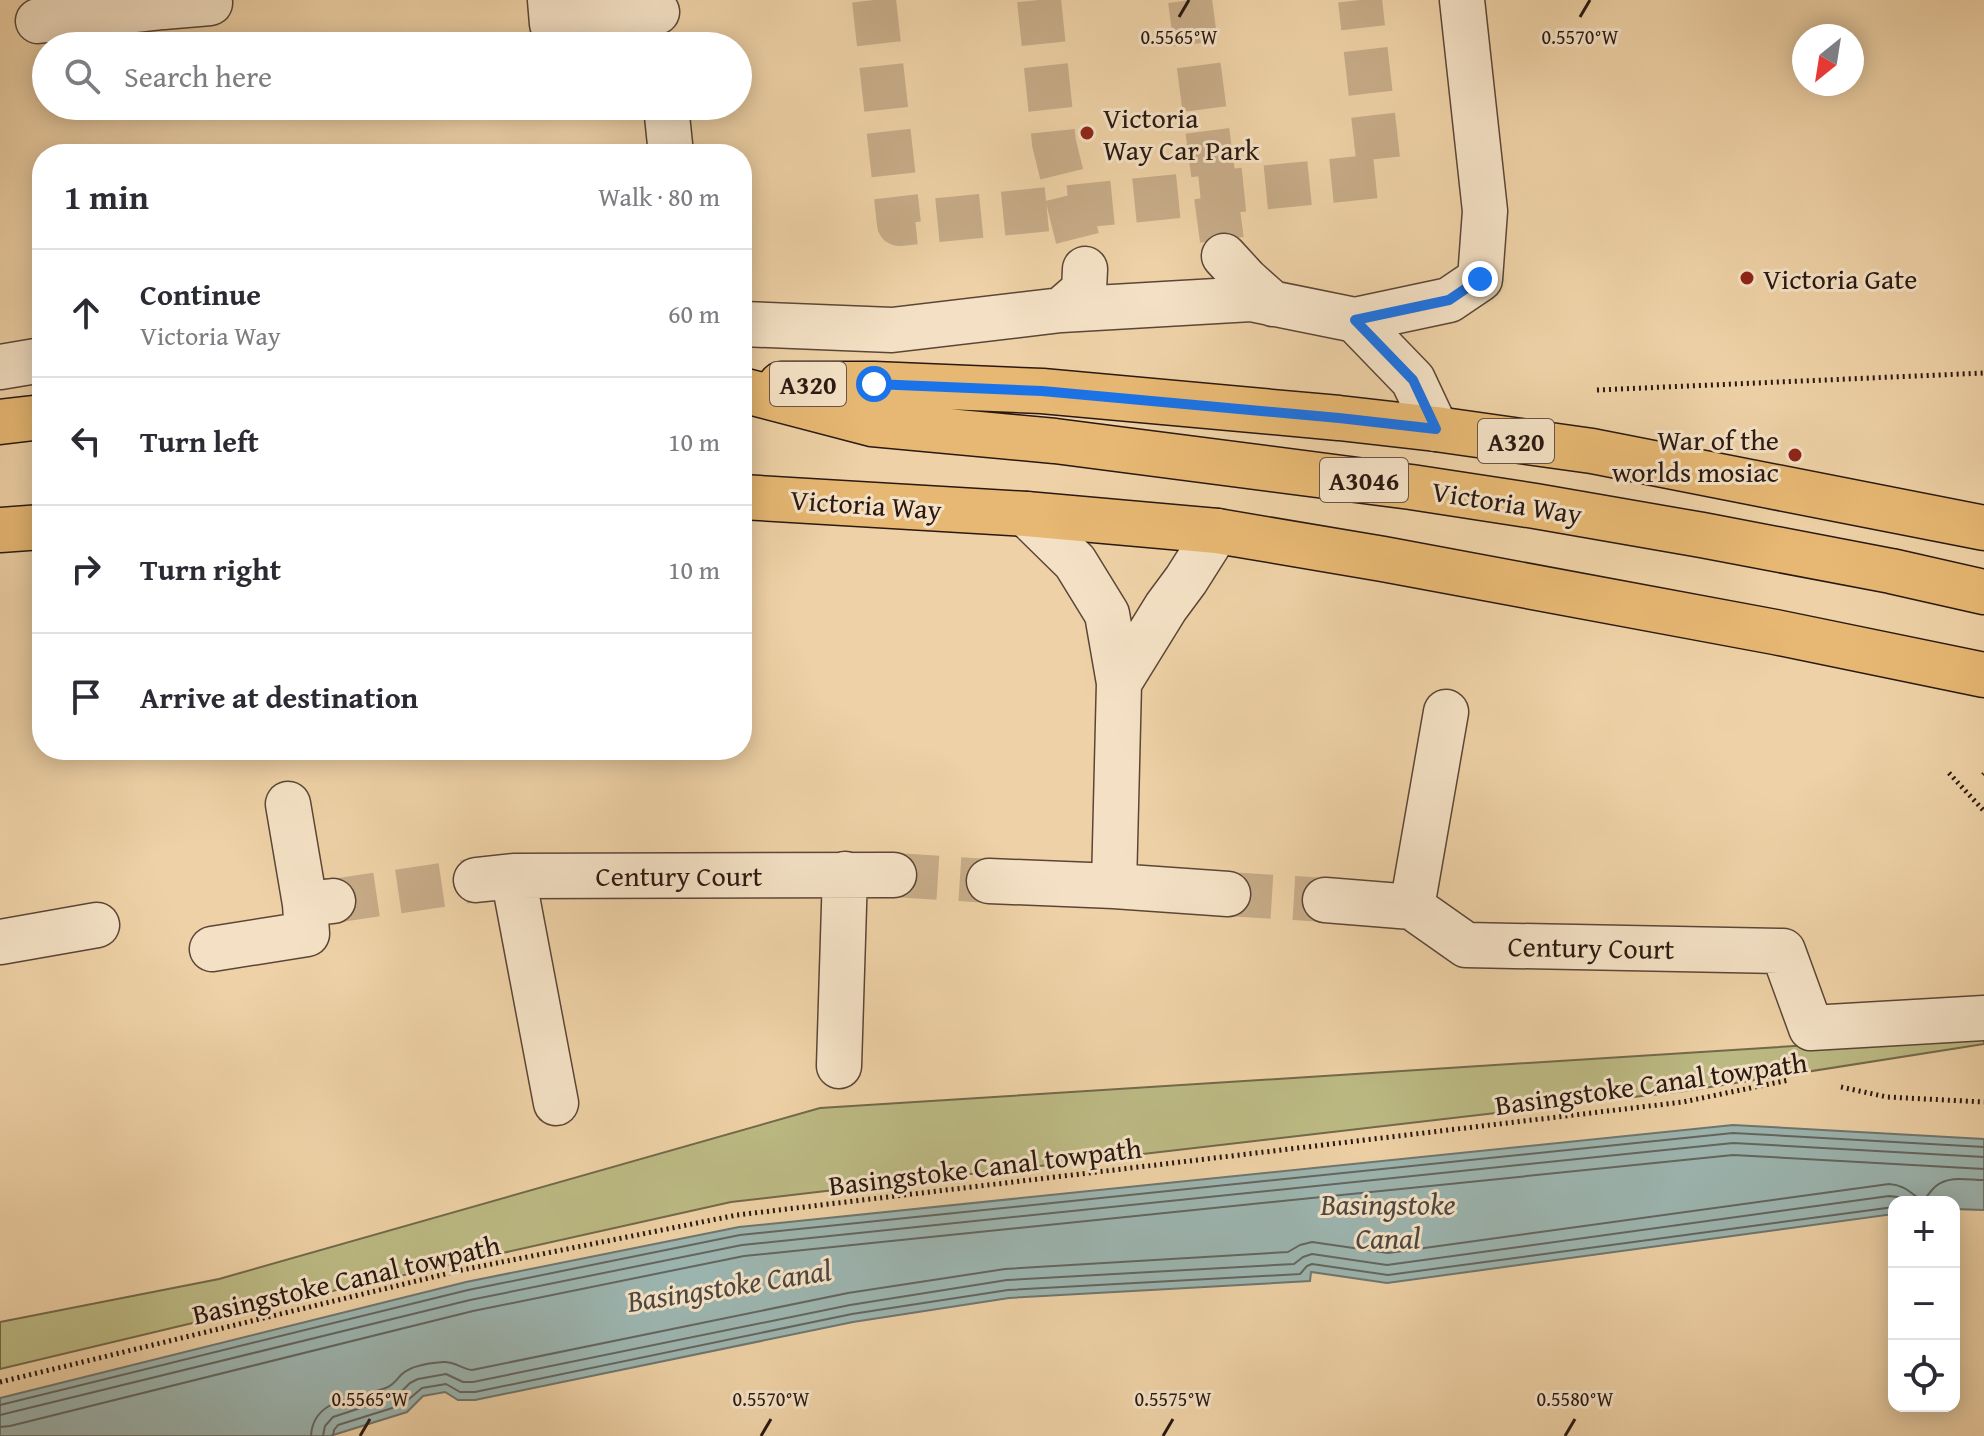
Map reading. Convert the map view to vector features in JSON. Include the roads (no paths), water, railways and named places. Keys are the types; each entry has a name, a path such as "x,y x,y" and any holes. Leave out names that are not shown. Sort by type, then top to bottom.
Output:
{"main road":[{"name":"A320","path":"752,383 874,384 1042,391 1436,429 1592,451 1984,528"},
{"name":"Victoria Way","path":"752,393 872,424 1055,441 1535,506 1847,563 1984,592"},
{"path":"0,422 32,418"},
{"name":"Victoria Way","path":"752,498 1026,514 1217,531 1383,559 1964,671"},
{"path":"0,530 32,528"},
{"path":"1964,671 1984,704"}],"street":[{"path":"550,0 552,24 658,19"},
{"path":"752,324 892,330 1061,310 1251,299 1355,320 1449,300 1480,279 1485,211 1462,0"},
{"path":"38,21 162,3 210,3"},
{"path":"667,120 670,144"},
{"path":"1224,256 1273,304"},
{"path":"1061,310 1084,290 1085,269"},
{"path":"1355,320 1413,380 1436,429"},
{"path":"0,367 32,362"},
{"path":"1026,514 1075,562 1107,614 1119,683 1114,886"},
{"path":"1119,683 1217,531"},
{"path":"1325,900 1412,907 1446,712"},
{"path":"212,949 307,934 319,903 288,804"},
{"path":"839,1066 845,874"},
{"name":"Century Court","path":"556,1103 495,878 894,875"},
{"path":"989,881 1228,894"},
{"name":"Century Court","path":"1412,907 1466,945 1783,951 1811,1028 1984,1018"},
{"path":"0,942 97,925"}],"water":[{"name":"Basingstoke Canal","path":"1733,1125 1984,1139 1984,1210 1960,1209 1960,1196 1888,1196 1888,1215 1387,1283 1311,1272 1310,1281 1009,1298 853,1322 475,1400 458,1400 445,1392 423,1396 407,1412 330,1436 0,1436 0,1398 466,1282 739,1227"}],"tunnel":[{"path":"874,0 899,224 1380,176 1360,0"},
{"path":"1039,0 1054,143 1085,269"},
{"path":"1190,0 1224,256"},
{"path":"894,875 989,881"},
{"path":"333,901 476,880"},
{"path":"1228,894 1325,900"}],"place":[{"name":"Victoria Way Car Park","path":"1087,133"},
{"name":"Victoria Gate","path":"1747,278"},
{"name":"War of the worlds mosiac","path":"1795,455"}]}
